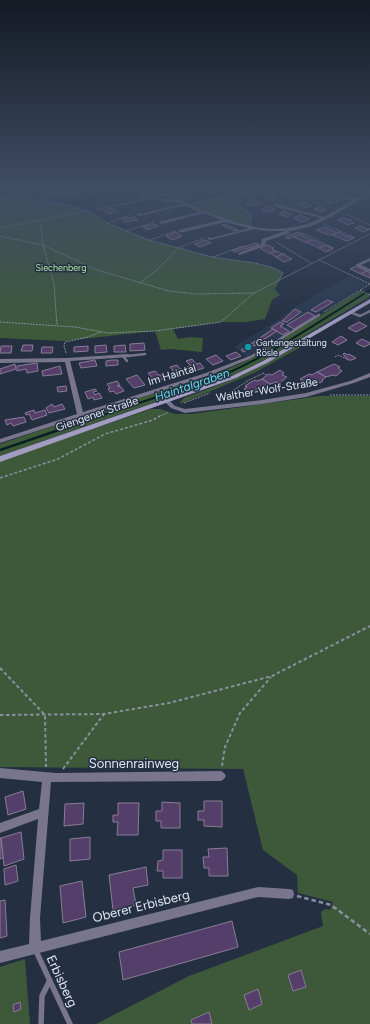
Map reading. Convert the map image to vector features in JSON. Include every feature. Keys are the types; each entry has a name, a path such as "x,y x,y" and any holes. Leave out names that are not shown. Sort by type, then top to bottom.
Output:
{"main road":[{"name":"Giengener Straße","path":"0,459 216,384 249,370 369,302"}],"street":[{"path":"210,238 212,239 219,237"},
{"path":"240,254 263,245 264,240 273,237"},
{"path":"370,259 358,265 370,271"},
{"path":"0,361 126,358"},
{"name":"Im Haintal","path":"0,441 208,374 249,358"},
{"path":"67,360 80,414"},
{"name":"Walther-Wolf-Straße","path":"167,401 180,411 190,411 276,400 318,393 370,375"},
{"name":"Sonnenrainweg","path":"0,773 51,777 221,776"},
{"path":"35,947 34,918 44,812 51,777"},
{"path":"0,828 44,812"},
{"name":"Oberer Erbisberg","path":"0,957 258,892 290,894"}],"lane":[{"name":"Giengener Straße","path":"350,312 360,316 370,311"},
{"name":"Im Haintal","path":"249,358 319,315"},
{"path":"126,358 146,354"},
{"name":"Erbisberg","path":"35,947 39,960 70,1024"},
{"path":"41,1024 43,992 45,985 49,982"}],"path":[{"path":"4,237 43,245 97,270 169,291 196,294 254,293"},
{"path":"42,237 54,284 57,326"},
{"path":"141,237 212,257 255,263 274,268 283,273 279,280"},
{"path":"149,240 159,237"},
{"path":"139,283 157,270 178,248 207,237 210,238"},
{"path":"312,237 334,248"},
{"path":"0,322 57,326 108,333 155,331 221,322 254,293 365,237"},
{"path":"269,238 312,264"},
{"path":"212,257 230,250"},
{"path":"319,260 370,284"},
{"path":"319,315 370,284"},
{"path":"360,290 370,295"},
{"path":"67,360 66,349 64,346 65,342 88,338 100,332"},
{"path":"335,357 338,355 347,359"},
{"path":"226,395 264,373 266,375"},
{"path":"318,393 328,395 370,395"},
{"path":"0,478 58,459 91,440 105,434 153,420 168,413 174,407"},
{"path":"0,715 104,714 169,703 272,676 370,626"},
{"path":"0,668 45,715 51,777"},
{"path":"221,776 225,747 240,713 272,676"},
{"path":"51,777 104,714"},
{"path":"290,894 332,905 370,934"}],"shaded area":[{"path":"349,276 368,284 247,357 234,347 279,319 296,306"}],"green space":[{"name":"Siechenberg","path":"0,237 141,237 212,257 255,263 274,268 283,273 275,289 280,295 272,300 265,319 246,322 221,322 173,329 178,339 191,337 203,338 202,352 170,349 161,350 155,331 64,341 0,338"},
{"path":"360,291 370,295 369,297 268,358 236,374 0,456 0,444 235,366 250,359"},
{"path":"305,342 308,343 254,373 180,404 184,398 239,377"},
{"path":"320,396 370,396 370,1024 96,1024 189,976 323,926 321,912 325,909 330,910 333,902 298,893 297,875 263,850 243,769 0,767 0,461 151,409 160,409 175,414 192,414"},
{"path":"25,959 30,1024 0,1024 0,967"}],"building":[{"path":"167,237 180,237 172,240"},
{"path":"286,237 294,237 288,239"},
{"path":"294,237 306,237 312,240 306,243"},
{"path":"336,237 354,238 347,241"},
{"path":"205,240 211,243 200,247 194,244"},
{"path":"312,240 325,246 319,248 306,242"},
{"path":"257,243 259,245 234,252 232,250"},
{"path":"266,245 274,248 272,249 276,251 270,254 260,248"},
{"path":"326,245 333,249 326,252 319,248"},
{"path":"277,251 285,254 276,257 270,253"},
{"path":"283,254 292,259 284,262 276,257"},
{"path":"356,266 367,271 361,274 350,269"},
{"path":"367,271 370,273 370,278 361,274"},
{"path":"327,300 333,302 316,312 311,310"},
{"path":"295,309 301,312 287,322 282,321"},
{"path":"308,312 315,316 294,329 287,325"},
{"path":"280,322 284,324 280,326 289,331 283,335 271,328"},
{"path":"359,322 367,326 356,332 348,328"},
{"path":"273,329 277,331 257,344 254,342"},
{"path":"341,336 347,340 338,345 332,342"},
{"path":"362,339 370,344 364,347 356,343"},
{"name":"Gartengestaltung Rösle","path":"254,342 260,345 255,345 244,352 241,350"},
{"path":"144,343 145,350 130,351 130,344"},
{"path":"23,345 33,345 32,351 21,351"},
{"path":"106,345 107,352 95,353 95,346"},
{"path":"125,345 126,352 114,352 114,346"},
{"path":"1,346 12,346 11,353 0,353"},
{"path":"88,346 88,351 74,352 74,347"},
{"path":"42,347 53,347 52,353 41,353"},
{"path":"236,352 241,356 231,360 226,356"},
{"path":"345,353 356,358 348,360 343,354"},
{"path":"216,355 223,361 213,365 206,359"},
{"path":"192,359 196,364 200,363 204,368 191,372 187,367 191,366 186,361"},
{"path":"95,360 97,366 81,368 79,363"},
{"path":"118,360 118,365 106,366 106,361"},
{"path":"37,363 38,371 27,373 26,369 17,371 17,366"},
{"path":"15,364 16,369 0,374 0,369"},
{"path":"334,364 340,367 338,368 342,371 336,376 333,375 326,377 317,372"},
{"path":"177,365 185,373 177,376 170,367"},
{"path":"60,366 62,374 43,376 42,371"},
{"path":"280,370 284,373 282,375 287,377 280,383 277,382 270,384 262,379 268,374 272,375"},
{"path":"155,371 164,379 156,381 153,379 148,373"},
{"path":"317,372 326,377 320,383 314,383 307,387 300,382 303,381 300,379"},
{"path":"137,375 145,385 134,388 126,379"},
{"path":"262,379 270,384 264,390 257,389 251,393 244,389 247,387 245,386 251,382"},
{"path":"117,381 120,385 117,386 121,387 124,391 116,394 114,391 110,392 108,389 110,388 107,384"},
{"path":"66,386 67,391 58,392 57,387"},
{"path":"95,389 97,391 93,392 95,395 99,393 102,398 94,400 93,397 88,399 85,392"},
{"path":"52,404 54,407 62,404 65,409 49,413 46,408"},
{"path":"34,410 35,413 45,410 47,415 32,420 29,414 26,415 25,413"},
{"path":"24,417 26,422 13,426 11,423 7,425 5,420"},
{"path":"23,791 26,809 8,815 5,797"},
{"path":"204,801 222,801 222,827 204,826 204,820 198,820 198,811 204,811"},
{"path":"162,802 180,803 180,828 161,828 161,821 156,821 156,811 162,811"},
{"path":"84,803 83,824 64,826 65,804"},
{"path":"118,803 139,803 138,835 117,835 118,822 113,822 113,815 118,815"},
{"path":"21,832 24,859 4,866 1,838"},
{"path":"90,837 90,859 70,861 70,839"},
{"path":"0,838 3,858 0,859"},
{"path":"227,848 228,876 209,876 209,868 204,868 203,857 209,857 208,849"},
{"path":"163,850 182,850 182,878 163,878 163,871 157,871 158,861 163,860"},
{"path":"16,865 18,881 5,885 4,869"},
{"path":"146,867 148,885 133,888 136,905 113,910 109,875"},
{"path":"82,881 86,917 63,923 60,886"},
{"path":"5,900 7,936 0,938 0,901"},
{"path":"232,921 238,947 123,980 119,952"},
{"path":"301,970 306,987 293,991 288,975"},
{"path":"258,989 262,1004 249,1010 244,995"},
{"path":"20,1002 21,1009 14,1012 13,1005"},
{"path":"209,1012 212,1024 192,1024 191,1020"}],"waterway":[{"name":"Haintalgraben","path":"100,416 226,374 282,345 370,290 369,291"},
{"name":"Haintalgraben","path":"0,450 100,416"}],"place":[{"name":"Gartengestaltung Rösle","path":"248,347"}]}
